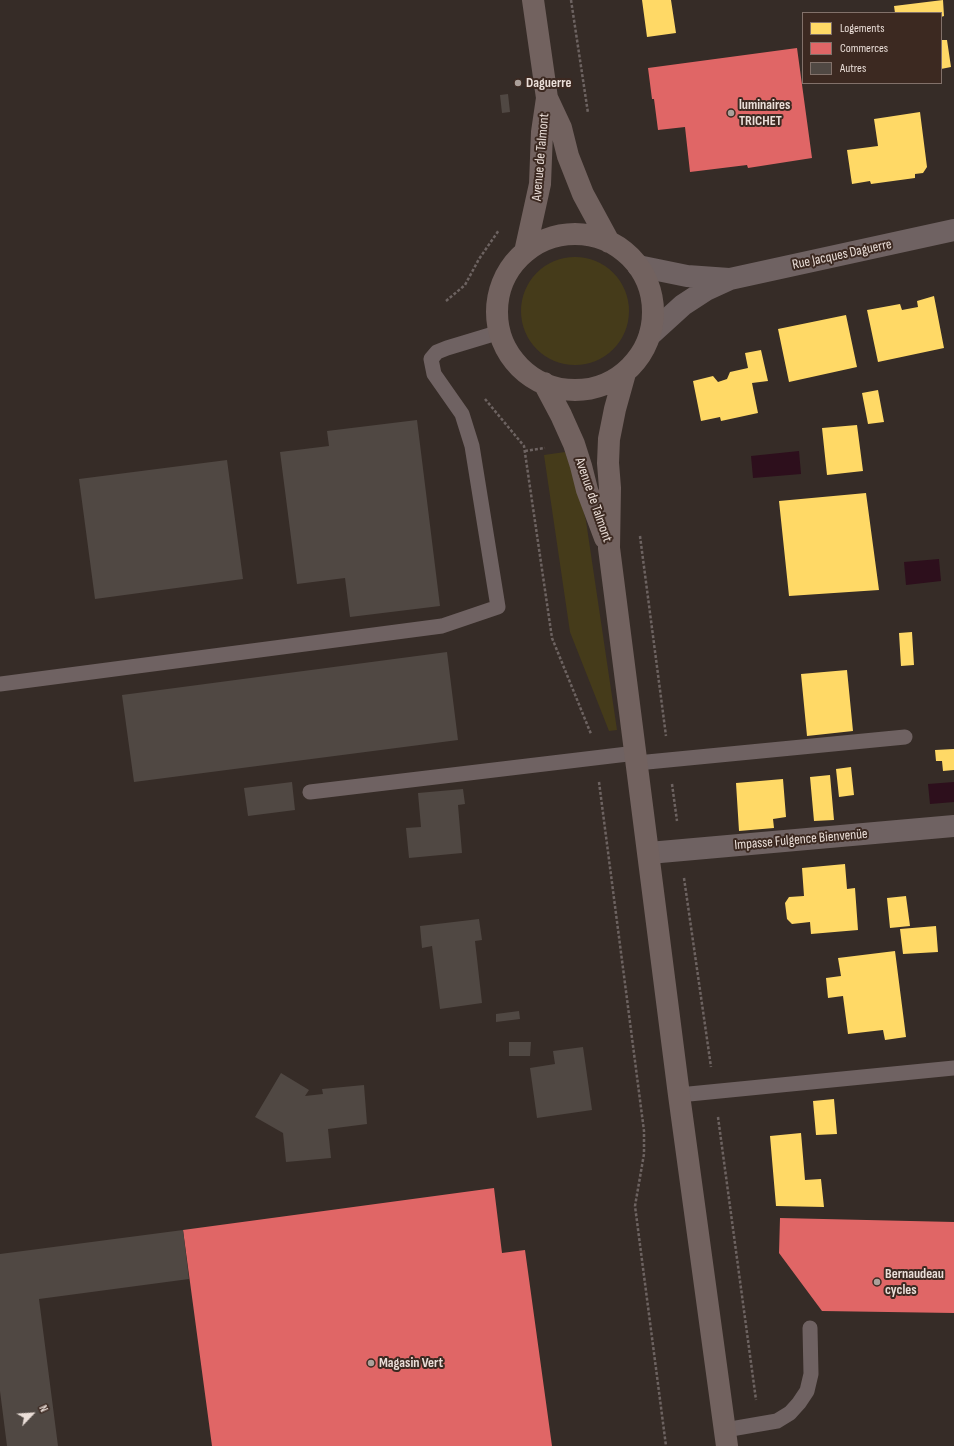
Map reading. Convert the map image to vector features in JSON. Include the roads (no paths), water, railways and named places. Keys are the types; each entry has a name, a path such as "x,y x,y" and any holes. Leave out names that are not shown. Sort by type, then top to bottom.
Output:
{"main road":[{"path":"533,0 547,98"},
{"name":"Avenue de Talmont","path":"547,98 561,128 568,156 583,194 609,242"},
{"name":"Avenue de Talmont","path":"525,252 540,184 542,132 547,98"},
{"path":"566,235 588,235 609,242 625,252 638,266 649,287 653,310 648,342 640,355 624,372 606,384 586,389 564,389 544,383 528,374 516,362 506,348 498,322 498,307 501,288 512,267 525,252 544,241 566,235"},
{"name":"Avenue de Talmont","path":"609,548 610,488 608,463 610,439 615,409 624,372"},
{"name":"Avenue de Talmont","path":"544,383 574,444 587,490 609,548"},
{"path":"609,548 679,1095 726,1438"}],"street":[{"name":"Rue Jacques Daguerre","path":"730,279 954,230"},
{"path":"638,266 687,276 730,279"},
{"path":"650,334 683,305 706,290 730,279"},
{"name":"Impasse Fulgence Bienvenüe","path":"649,853 954,826"}],"lane":[{"path":"0,684 442,626 498,607 472,446 462,414 434,374 431,359 437,352 447,348 500,332"},
{"path":"310,792 596,758 669,759 905,737"},
{"path":"679,1095 954,1068"},
{"path":"726,1438 759,1425 777,1421 790,1413 799,1403 807,1391 811,1374 810,1328"}],"place":[{"name":"Daguerre","path":"518,83"},
{"name":"luminaires TRICHET","path":"731,113"},
{"name":"Bernaudeau cycles","path":"877,1282"},
{"name":"Magasin Vert","path":"371,1363"}]}
